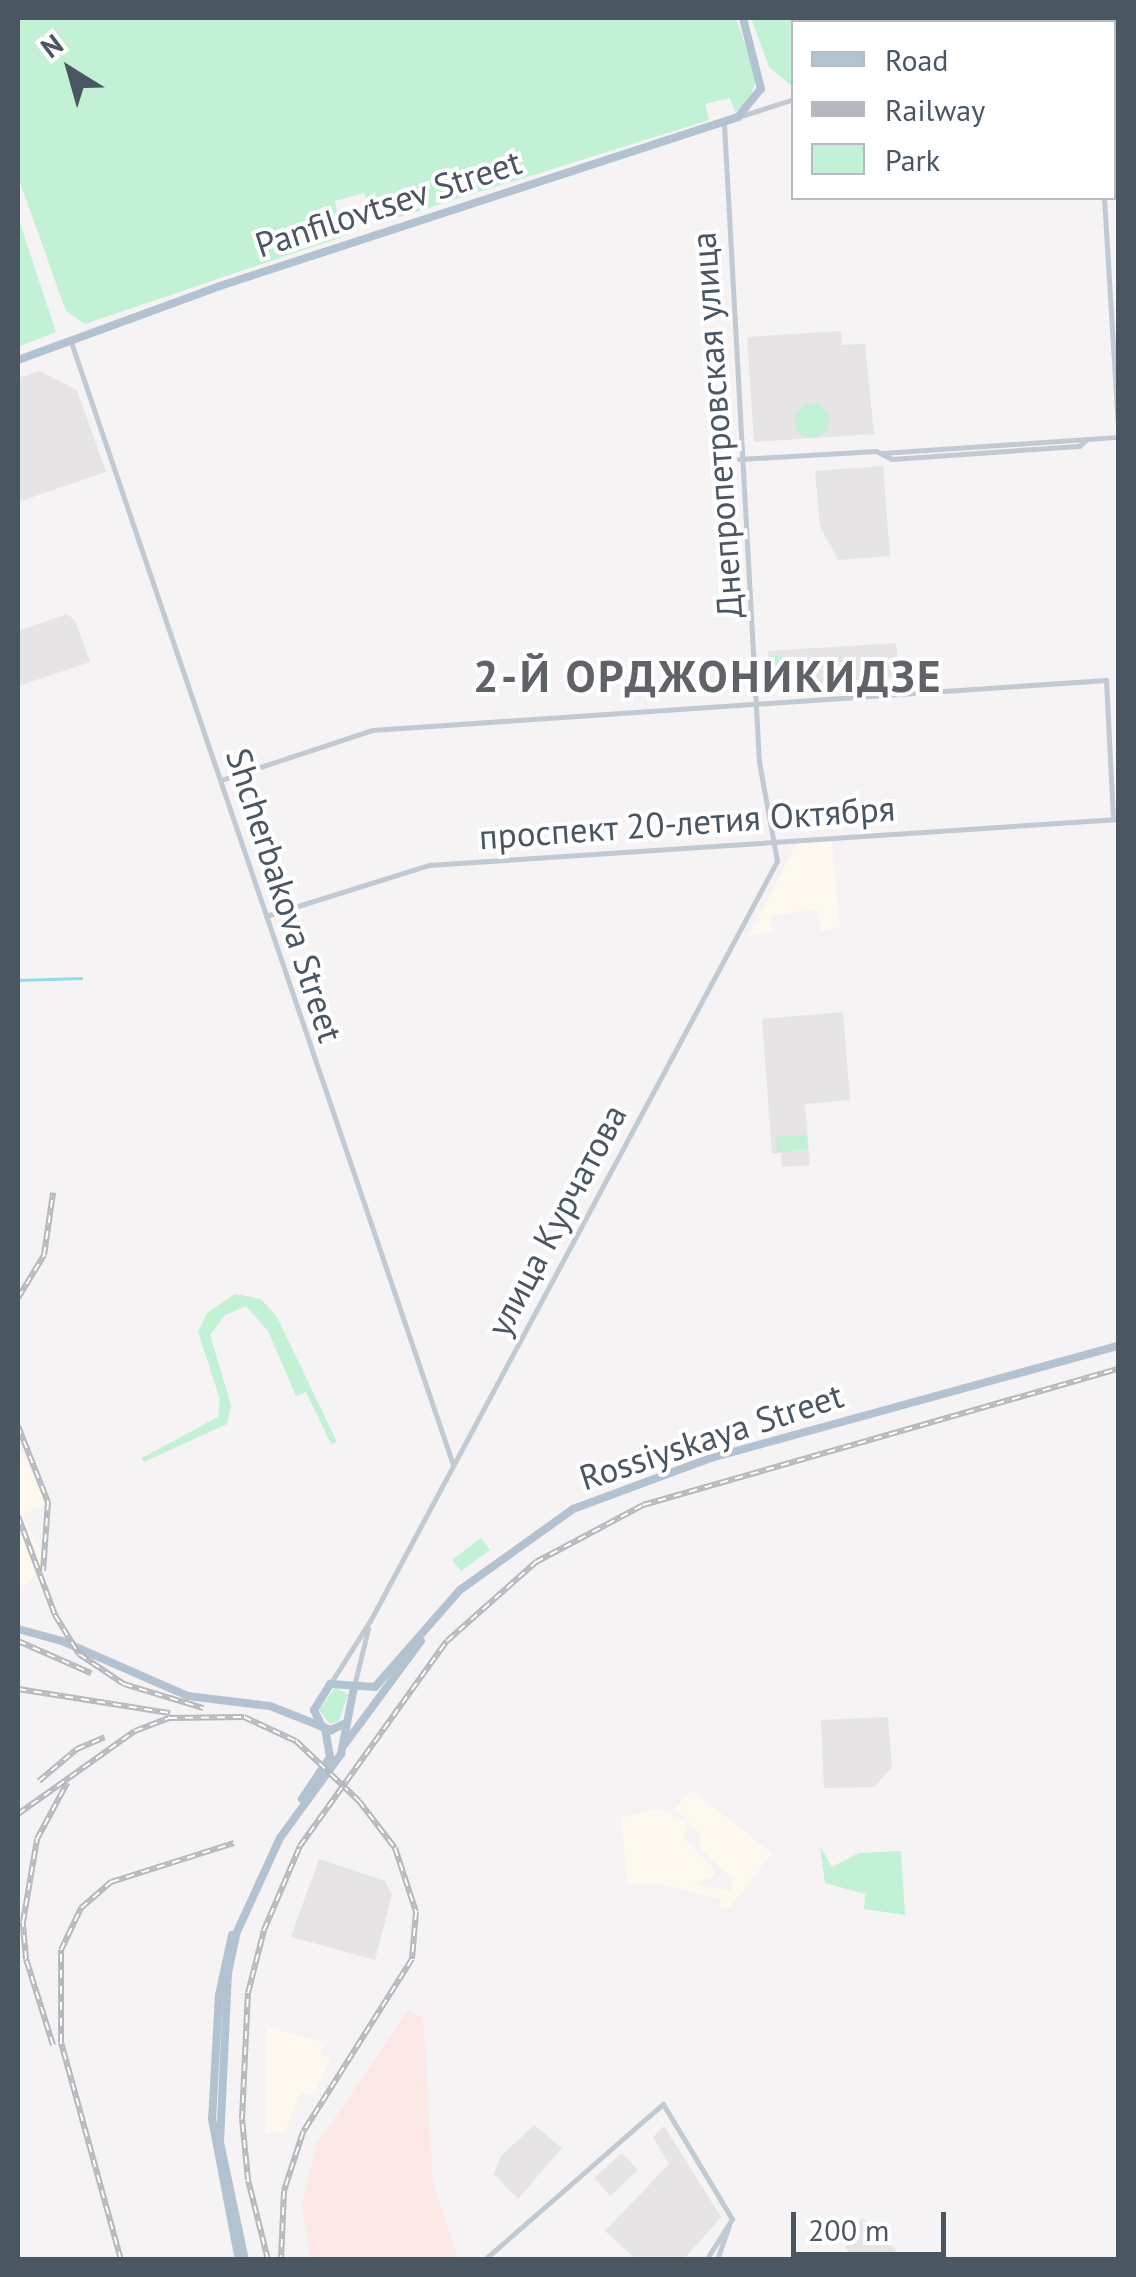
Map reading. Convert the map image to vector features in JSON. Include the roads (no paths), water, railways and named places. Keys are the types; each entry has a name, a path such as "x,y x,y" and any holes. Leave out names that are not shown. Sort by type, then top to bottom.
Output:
{"main road":[{"path":"738,118 761,89 744,18"},
{"name":"Panfilovtsev Street","path":"18,360 738,118"},
{"path":"324,1776 332,1750 314,1716 330,1684 343,1680 354,1687 375,1688 486,1568 540,1528 598,1497 711,1458 1118,1348"},
{"name":"Rossiyskaya Street","path":"388,1682 446,1612 500,1562 600,1501 712,1463 1118,1348"},
{"path":"18,1629 62,1640 188,1696 296,1715 323,1728 347,1722 388,1682"},
{"path":"242,2260 212,2119 222,1974 258,1872 388,1682"},
{"path":"345,1744 354,1687"},
{"path":"296,1715 317,1704"}],"street":[{"path":"738,118 791,100"},
{"name":"Днепропетровская улица","path":"724,124 739,459 763,799 777,840"},
{"path":"1104,200 1118,424"},
{"name":"Shcherbakova Street","path":"71,340 453,1465"},
{"path":"739,459 882,453 892,459 1080,446 1087,439 1118,436"},
{"path":"221,780 361,731 1106,680 1116,819"},
{"name":"проспект 20-летия Октября","path":"266,916 418,866 1116,819"},
{"name":"улица Курчатова","path":"330,1684 370,1621 738,937 778,860 777,840"},
{"name":"улица Курчатова","path":"354,1687 370,1621"},
{"path":"484,2260 662,2104 731,2222"},
{"path":"706,2260 731,2222"},
{"path":"717,2260 731,2222"}],"waterway":[{"path":"18,980 81,978"}],"railway":[{"path":"18,1298 44,1255 53,1193"},
{"path":"268,2260 248,2180 242,2119 248,1993 264,1930 300,1846 447,1641 536,1562 643,1505 1118,1369"},
{"path":"18,1426 48,1502 43,1571"},
{"path":"18,1516 55,1615 79,1654 124,1684 203,1708"},
{"path":"18,1641 91,1673"},
{"path":"18,1689 170,1713"},
{"path":"18,1814 135,1731 169,1718 244,1717 296,1741 359,1801 395,1848 416,1912 412,1959 303,2132 284,2191 281,2260"},
{"path":"39,1781 77,1749 105,1737"},
{"path":"53,2045 26,1959 23,1922 37,1839 67,1783"},
{"path":"121,2260 61,2042 61,1950 81,1908 111,1882 234,1843"}],"district":[{"name":"2-Й ОРДЖОНИКИДЗЕ","path":"708,676"}]}
